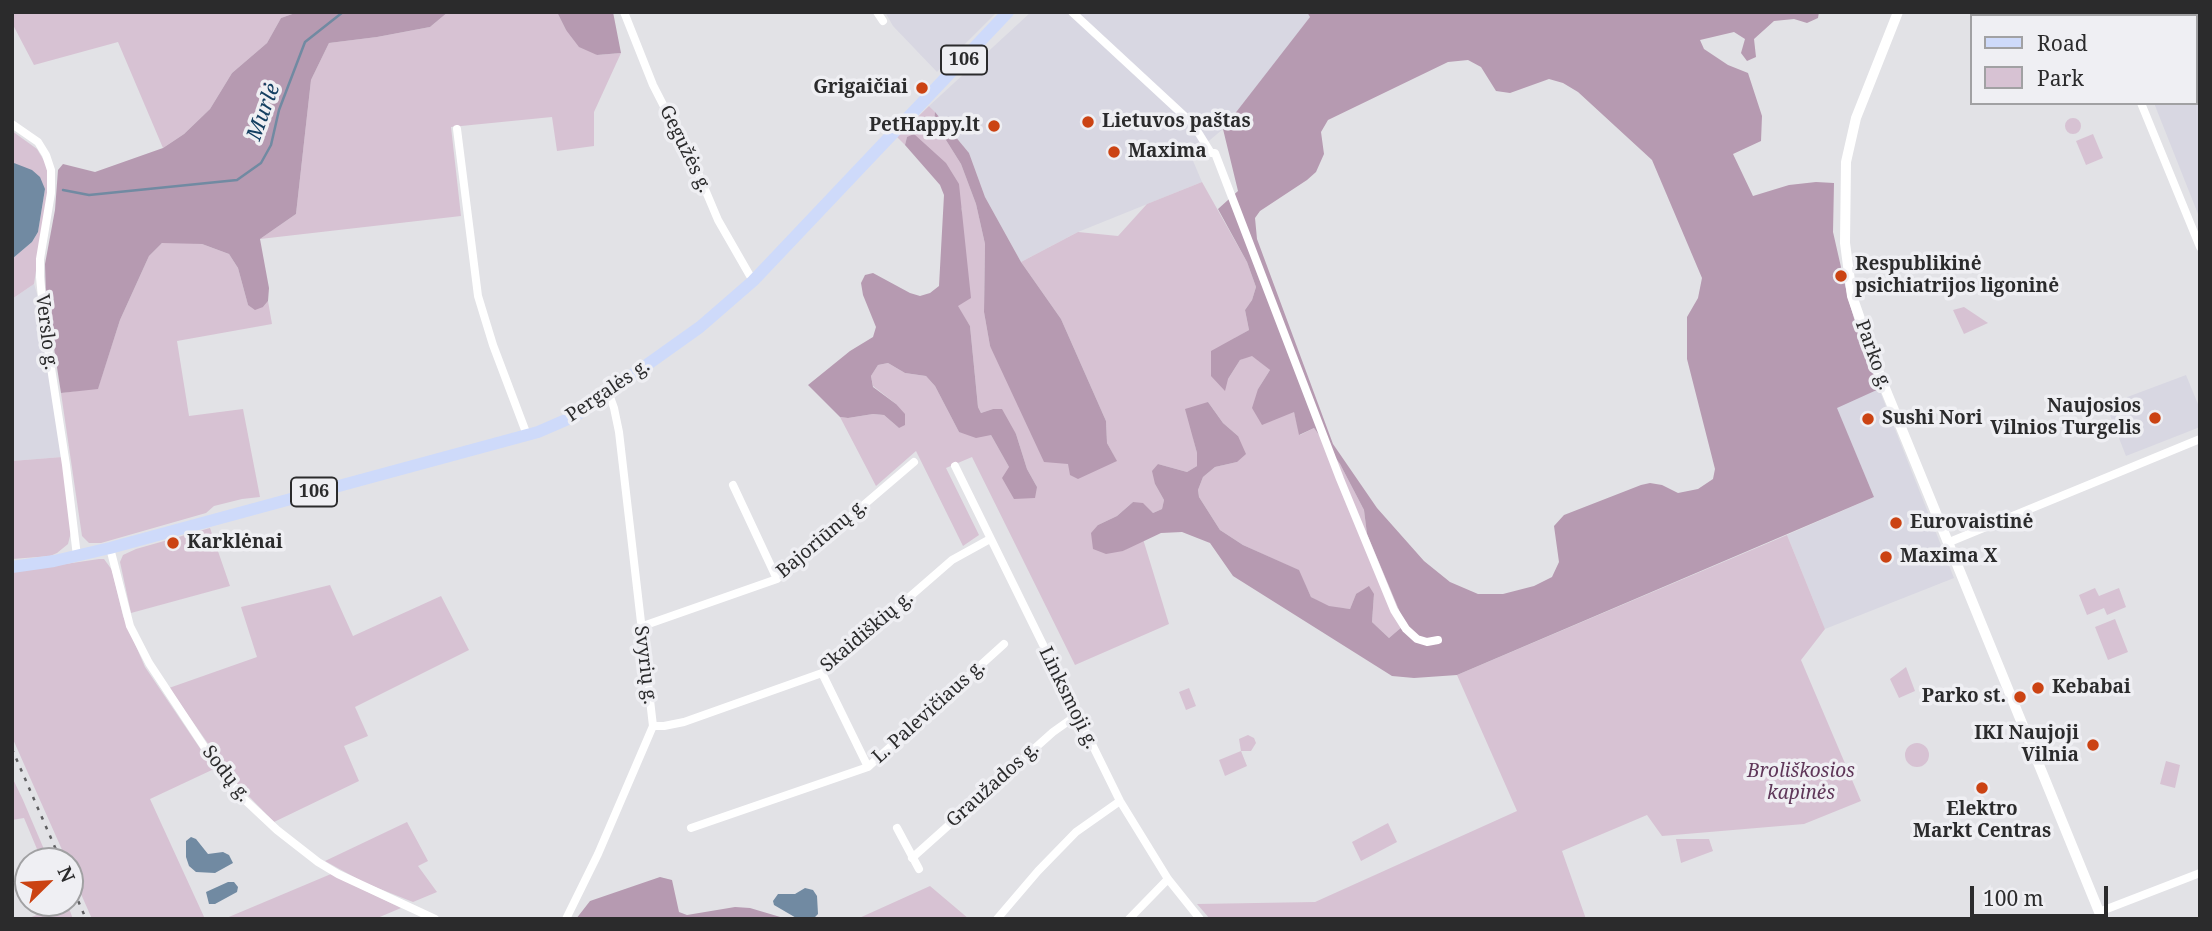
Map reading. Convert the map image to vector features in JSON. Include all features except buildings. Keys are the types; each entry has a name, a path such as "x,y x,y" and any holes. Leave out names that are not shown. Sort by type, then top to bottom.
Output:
{"main road":[{"name":"Parko g.","path":"1898,12 1856,118 1846,162 1845,243 1852,296 1865,339 2101,916"},
{"name":"Pergalės g.","path":"12,567 110,548 527,435 567,420 608,394 700,327 753,281 1007,16"}],"street":[{"name":"Gegužės g.","path":"624,12 653,85 699,175 718,220 753,281"},
{"path":"877,12 883,22"},
{"path":"1072,12 1193,124 1211,153 1215,153 1340,479 1394,610 1406,629 1417,639 1427,642 1437,640"},
{"path":"2142,105 2200,247"},
{"name":"Verslo g.","path":"12,124 38,142 47,155 51,170 51,193 40,259 40,277 77,556"},
{"path":"457,129 478,296 493,345 527,435"},
{"name":"Svyrių g.","path":"566,919 598,854 653,726 619,432 608,394"},
{"path":"1947,543 2200,439"},
{"name":"Bajoriūnų g.","path":"640,627 777,579 914,462"},
{"name":"Linksmoji g.","path":"955,466 1120,801 1168,878 1200,919"},
{"path":"733,485 777,579"},
{"name":"Skaidiškių g.","path":"653,726 684,722 822,673 952,560 990,539"},
{"name":"Sodų g.","path":"110,548 130,626 149,663 211,757 245,800 276,830 318,862 435,919"},
{"name":"L. Palevičiaus g.","path":"691,828 868,767 1004,644"},
{"path":"822,673 868,767"},
{"name":"Graužados g.","path":"912,858 1053,732 1077,715"},
{"path":"997,919 1076,832 1120,801"},
{"path":"897,828 919,869"},
{"path":"2101,916 2200,873"},
{"path":"1129,919 1168,878"}],"shaded area":[{"path":"298,12 448,12 430,27 329,43 311,80 296,214 260,239 269,288 268,301 263,307 255,310 248,305 238,268 229,254 202,244 162,243 149,256 120,320 98,389 61,393 46,297 45,264 55,210 58,170 63,164 95,172 163,148 184,134 210,109 232,73 267,43 281,18"},
{"path":"557,12 613,12 621,53 597,55 579,47"},
{"path":"885,12 997,12 937,72 893,26"},
{"path":"1031,12 1307,12 1311,17 1223,129 1191,156 1202,182 1078,232 1021,262 985,197 969,153 929,106"},
{"path":"1307,12 1819,12 1818,18 1807,23 1794,19 1774,21 1754,39 1756,57 1747,61 1741,53 1745,39 1734,32 1700,40 1704,49 1728,65 1748,73 1762,116 1761,141 1733,154 1753,196 1789,185 1834,183 1833,232 1848,298 1879,389 1837,408 1874,497 1457,675 1414,678 1392,676 1233,576 1210,543 1182,532 1161,533 1123,551 1106,554 1093,549 1091,533 1098,525 1117,516 1133,502 1143,503 1153,513 1162,509 1164,500 1155,484 1152,471 1158,464 1187,472 1197,466 1197,453 1185,409 1208,402 1223,423 1238,436 1246,454 1237,462 1215,467 1203,477 1198,490 1199,497 1220,530 1243,545 1299,570 1311,597 1329,606 1350,609 1356,594 1369,586 1374,594 1372,622 1389,638 1403,626 1399,610 1367,534 1364,510 1340,464 1314,428 1299,435 1294,412 1262,425 1252,408 1258,389 1270,370 1252,356 1240,360 1228,379 1225,391 1211,376 1211,351 1249,330 1245,310 1256,287 1247,262 1218,209 1238,191 1223,129 1310,17","holes":["1468,60 1481,67 1496,91 1510,93 1549,79 1563,83 1578,92 1652,160 1702,278 1698,298 1687,317 1687,359 1715,469 1713,479 1698,489 1678,493 1662,485 1650,483 1564,515 1554,526 1559,562 1552,577 1534,586 1503,594 1478,594 1450,582 1424,561 1377,508 1333,444 1257,239 1255,218 1260,211 1316,172 1324,154 1321,132 1328,120 1448,62"]},
{"path":"2200,12 2200,219 2155,105 2198,105 2198,14 2160,14"},
{"path":"935,112 969,153 985,197 1021,262 1061,319 1106,421 1107,443 1117,461 1078,479 1070,475 1068,464 1044,462 990,346 984,312 985,244 976,204 961,164 934,121"},
{"path":"914,134 946,163 959,184 971,298 958,306 970,326 978,407 981,413 1002,409 1016,434 1027,469 1037,487 1035,498 1014,499 1002,478 1009,467 991,435 976,438 959,432 935,386 926,376 905,373 888,363 878,365 871,376 873,387 905,414 905,425 899,428 884,415 840,417 808,385 850,351 873,337 876,327 861,283 865,275 873,273 920,296 939,286 944,195 940,185 905,145 907,137"},
{"path":"34,284 62,457 12,461 12,299"},
{"name":"Naujosios Vilnios Turgelis","path":"2186,375 2200,409 2200,427 2126,456 2106,405"},
{"path":"1879,389 1954,578 1825,629 1787,535 1874,497 1836,407"},
{"path":"660,877 672,880 679,912 687,915 735,907 750,908 787,919 576,919 590,901"}],"green space":[{"path":"12,12 298,12 281,18 267,43 232,73 210,109 184,134 163,148 118,42 34,65 12,23"},
{"path":"448,12 557,12 566,30 597,55 621,53 594,112 594,146 557,151 552,117 451,127 461,216 260,239 296,214 311,80 329,43 430,27"},
{"path":"929,106 935,112 934,121 961,164 976,204 985,244 984,312 990,346 1078,478 1116,460 1107,443 1106,421 1061,319 1021,262 1078,232 1118,236 1147,204 1202,182 1247,262 1256,287 1245,310 1249,330 1235,338 1228,379 1240,360 1252,355 1270,370 1258,389 1294,412 1300,435 1314,428 1340,464 1364,510 1367,534 1399,610 1403,626 1389,638 1372,622 1374,594 1356,594 1350,609 1329,607 1311,597 1298,570 1243,545 1220,530 1199,497 1198,490 1203,477 1215,467 1237,462 1238,436 1223,423 1208,402 1193,437 1197,466 1187,472 1158,464 1155,484 1164,500 1162,509 1153,513 1133,502 1117,516 1098,525 1123,551 1143,539 1169,624 1075,665 972,457 946,468 979,535 963,546 916,451 876,486 840,417 884,415 899,428 896,404 873,386 871,376 878,365 888,363 905,373 926,376 935,386 959,432 991,435 1009,467 1037,487 1027,469 1016,434 993,409 981,413 978,407 970,326 957,306 962,209 907,137 905,145 897,137"},
{"path":"2070,118 2076,118 2081,126 2079,132 2070,134 2065,129 2065,123"},
{"path":"12,131 37,149 46,164 49,183 34,284 12,299 12,259 32,242 38,232 45,189 12,164"},
{"path":"2093,134 2103,158 2086,165 2076,141"},
{"path":"162,243 202,244 229,254 238,268 248,305 263,307 268,301 272,324 177,341 189,416 243,409 260,497 214,506 206,513 101,543 89,543 82,536 61,393 98,388 120,320 149,256"},
{"path":"1964,307 1988,323 1964,334 1953,310"},
{"path":"62,457 71,532 68,544 50,556 12,559 12,461"},
{"path":"210,528 230,586 131,613 120,562 123,555"},
{"name":"Broliškosios kapinės","path":"1787,535 1825,629 1801,660 1861,801 1804,824 1662,836 1647,815 1562,851 1586,919 1210,919 1197,904 1315,902 1517,811 1457,675"},
{"path":"99,559 104,559 112,570 123,616 145,667 214,769 150,799 205,919 92,919 84,901 84,847 61,847 12,737 12,572"},
{"path":"330,585 353,636 441,596 469,650 355,707 368,736 344,746 359,781 274,822 235,782 169,688 257,657 241,607"},
{"path":"2095,588 2099,596 2119,588 2126,607 2107,615 2104,608 2087,615 2079,595"},
{"path":"2115,619 2128,652 2108,660 2095,627"},
{"path":"1906,667 1915,691 1899,698 1890,679"},
{"path":"1189,688 1196,706 1186,710 1179,692"},
{"path":"1248,735 1254,738 1256,743 1251,751 1241,751 1239,739"},
{"path":"1917,743 1928,750 1929,755 1922,766 1917,767 1906,760 1905,755 1912,744"},
{"path":"1241,751 1247,766 1225,776 1219,760"},
{"path":"2166,761 2180,765 2175,788 2160,784"},
{"path":"12,777 43,847 36,847 24,818 12,820"},
{"path":"407,822 428,861 418,866 437,892 413,902 365,883 325,861"},
{"path":"1388,823 1397,842 1361,861 1352,842"},
{"path":"1676,839 1709,839 1713,851 1681,863"},
{"path":"331,874 401,908 375,919 224,919"},
{"path":"930,886 969,919 857,919"},
{"path":"72,917 73,919 26,919"}],"water":[{"path":"14,163 32,170 40,177 45,189 38,232 32,242 12,259"},
{"path":"191,837 196,839 208,854 223,852 229,855 233,863 215,873 196,872 189,866 186,857 186,841"},
{"path":"234,882 238,887 237,892 215,904 209,904 206,892"},
{"path":"805,888 813,890 817,896 818,914 813,919 798,919 774,905 773,901 778,894 795,894"}],"waterway":[{"name":"Murlė","path":"63,190 89,195 237,180 261,163 271,145 279,110 305,42 343,12"}],"railway":[{"path":"12,749 55,847"},
{"path":"84,914 86,919"}],"place":[{"name":"Grigaičiai","path":"922,88"},
{"name":"Lietuvos paštas","path":"1088,122"},
{"name":"PetHappy.lt","path":"994,126"},
{"name":"Maxima","path":"1114,152"},
{"name":"Respublikinė psichiatrijos ligoninė","path":"1841,276"},
{"name":"Naujosios Vilnios Turgelis","path":"2155,418"},
{"name":"Sushi Nori","path":"1868,419"},
{"name":"Eurovaistinė","path":"1896,523"},
{"name":"Karklėnai","path":"173,543"},
{"name":"Maxima X","path":"1886,557"},
{"name":"Kebabai","path":"2038,688"},
{"name":"Parko st.","path":"2020,697"},
{"name":"IKI Naujoji Vilnia","path":"2093,745"},
{"name":"Elektro Markt Centras","path":"1982,788"}]}
